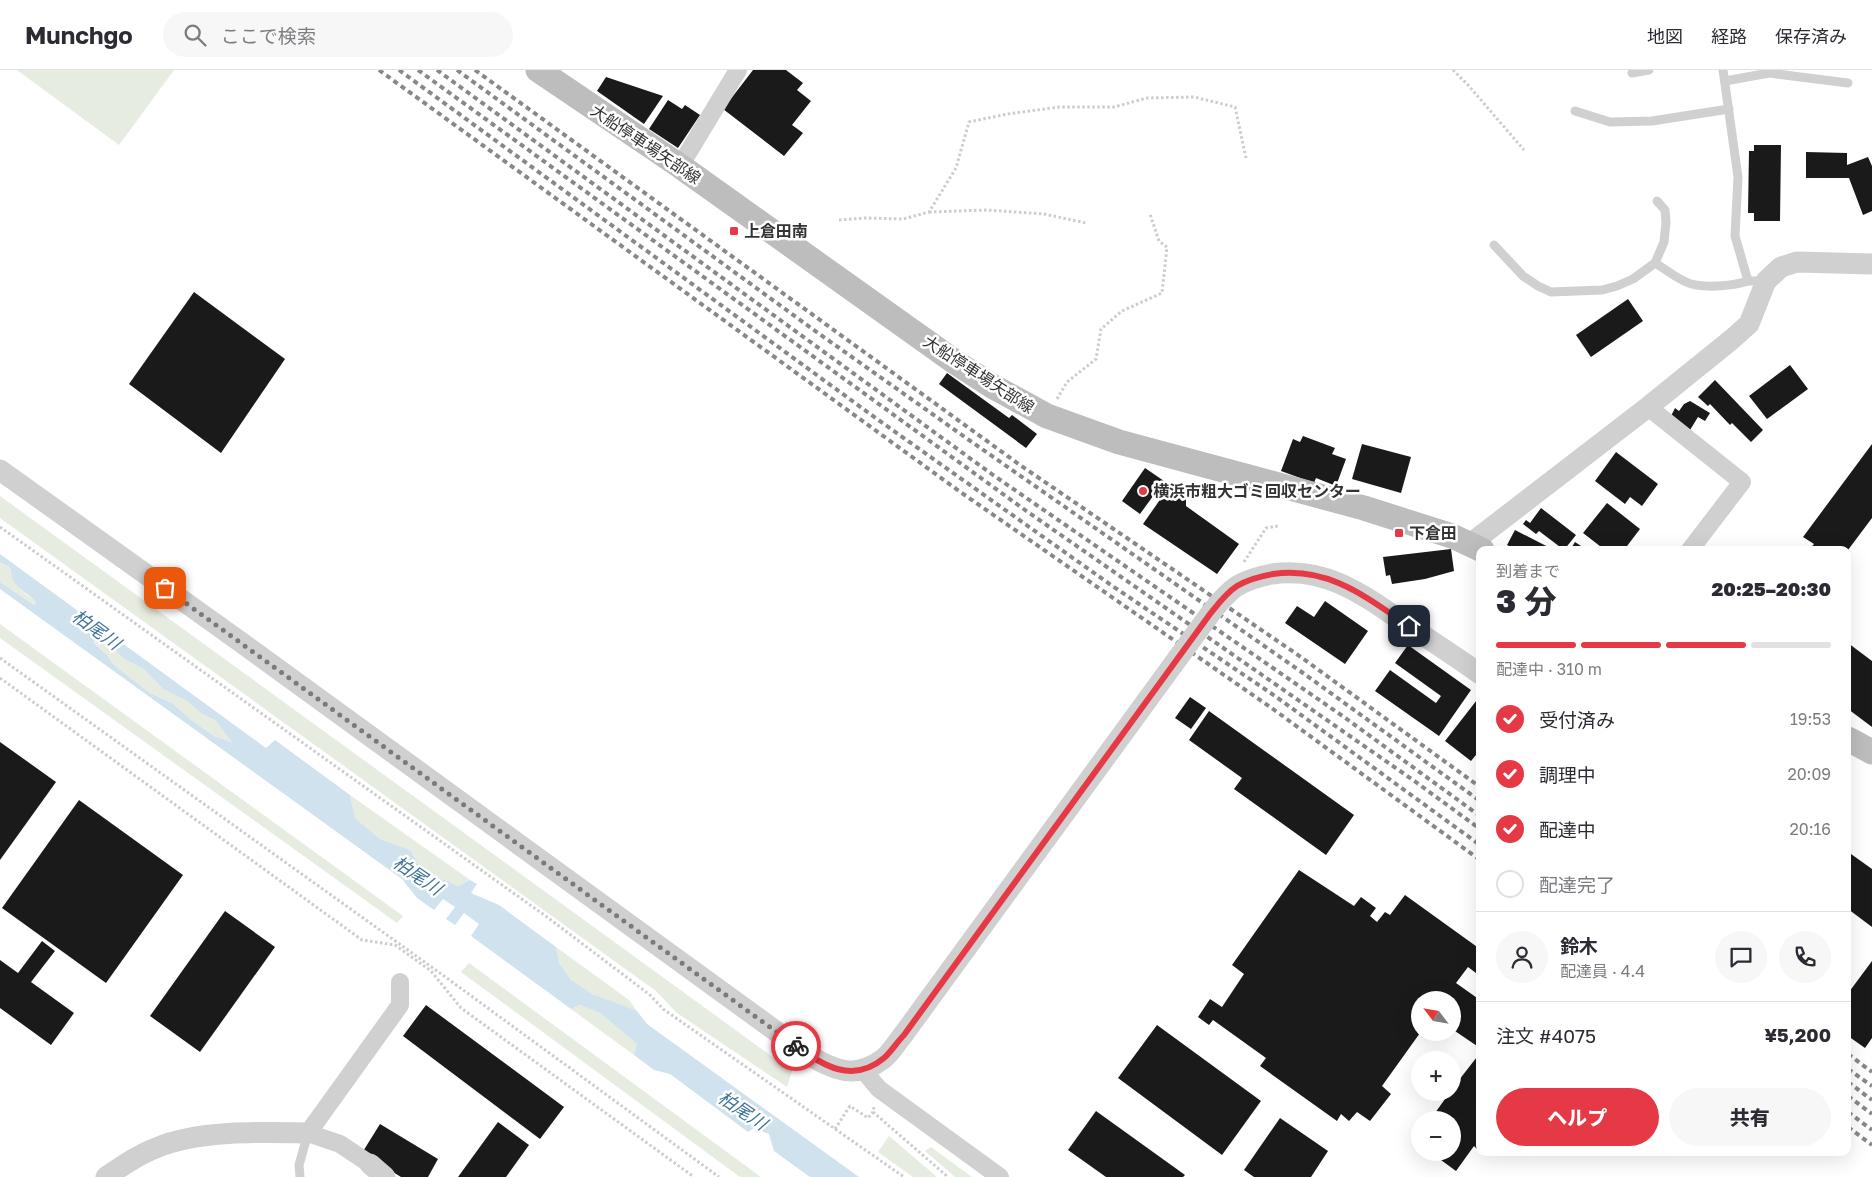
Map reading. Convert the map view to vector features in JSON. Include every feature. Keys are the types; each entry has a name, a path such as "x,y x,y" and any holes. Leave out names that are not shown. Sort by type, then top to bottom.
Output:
{"main road":[{"name":"大船停車場矢部線","path":"538,70 680,166 955,362 992,386 1047,416 1119,442 1364,508 1452,536 1476,547"},
{"path":"1851,741 1872,752"}],"street":[{"path":"680,166 738,70"},
{"path":"1477,546 1749,324 1756,303 1757,281 1782,267 1797,262 1872,264"},
{"path":"1648,407 1742,482 1693,546"},
{"path":"0,470 242,643 810,1056 844,1072 863,1070 884,1058 904,1035 1210,614 1224,597 1237,586 1261,576 1289,572 1314,574 1344,584 1366,596 1476,671"},
{"path":"308,1133 400,1004 400,982"},
{"path":"863,1070 879,1089 1000,1177"},
{"path":"106,1177 124,1164 156,1147 188,1138 258,1132 308,1133 340,1144 378,1170"}],"lane":[{"path":"1632,73 1649,70"},
{"path":"1655,263 1686,282 1700,286 1757,281 1735,236 1738,177 1723,70"},
{"path":"1725,81 1769,74 1848,83"},
{"path":"1575,111 1610,122 1652,121 1729,109"},
{"path":"1494,245 1524,276 1551,292 1602,290 1617,286 1633,279 1655,263 1664,242 1666,222 1665,210 1657,201"},
{"path":"300,1177 299,1165 308,1133"}],"path":[{"path":"1453,70 1468,84 1524,150"},
{"path":"930,212 956,168 969,122 1008,114 1059,107 1114,107 1146,98 1194,97 1235,107 1246,158"},
{"path":"839,220 865,218 903,220 930,212 987,210 1044,214 1086,223"},
{"path":"1047,416 1067,382 1096,359 1101,329 1122,311 1162,292 1167,247 1158,241 1150,214"},
{"path":"1240,567 1266,528 1278,526"},
{"path":"0,527 547,917 650,995 663,1009 904,1177"},
{"path":"0,658 418,956 720,1177"},
{"path":"0,678 362,940 395,945 431,972 461,1008 694,1177"},
{"path":"411,966 418,956"},
{"path":"835,1129 850,1106 868,1118 873,1112 874,1105"},
{"path":"873,1112 948,1177"}],"shaded area":[{"path":"17,70 174,70 119,145"},
{"path":"0,496 792,1071 787,1087 677,1013 656,991 0,518"},
{"path":"0,562 9,568 18,586 36,603 34,605 0,582"},
{"path":"0,624 403,916 397,923 0,638"},
{"path":"100,639 116,649 123,658 145,670 163,689 187,701 202,714 215,720 233,742 214,736 172,703 150,693 114,665 93,641"},
{"path":"350,795 470,880 458,886 433,877 419,865 410,850 380,839 355,818"},
{"path":"556,947 629,1000 637,1011 592,994 572,981 559,962"},
{"path":"469,963 761,1177 740,1177 461,972"},
{"path":"579,1005 600,1013 637,1044 634,1055 571,1009"},
{"path":"889,1136 937,1177 913,1177 878,1152"},
{"path":"931,1147 972,1177 955,1177 925,1151"}],"water":[{"name":"柏尾川","path":"0,554 266,748 275,740 350,795 355,818 380,839 410,850 419,865 433,877 458,886 470,880 477,884 471,893 499,905 556,947 559,963 571,980 592,994 637,1011 647,1024 859,1177 810,1177 774,1151 769,1134 754,1128 748,1132 670,1074 654,1070 634,1055 637,1044 600,1013 579,1005 571,1009 471,936 479,924 464,913 455,925 446,919 455,907 443,899 434,910 417,898 402,879 0,589 0,582 34,605 36,603 15,583 9,567 0,562","holes":["100,639 115,649 123,658 145,670 163,689 187,701 202,714 215,720 232,742 214,736 172,703 150,693 114,665 106,654 93,642"]}],"building":[{"path":"753,70 786,70 803,83 797,90 811,101 792,125 803,133 784,156 723,109"},
{"path":"606,77 663,96 644,124 597,91"},
{"path":"668,100 682,109 685,105 700,115 678,148 649,129"},
{"path":"1754,145 1781,145 1780,221 1754,221 1754,213 1748,213 1749,151 1754,151"},
{"path":"1806,152 1847,153 1847,165 1868,157 1872,166 1872,211 1863,215 1849,178 1806,178"},
{"path":"194,292 285,359 221,453 129,384"},
{"path":"1628,299 1643,321 1591,357 1576,335"},
{"path":"1790,365 1808,389 1767,419 1749,396"},
{"path":"947,373 1009,418 1012,415 1037,434 1026,448 939,384"},
{"path":"1715,380 1763,430 1751,442 1732,423 1730,425 1710,404 1708,406 1698,397"},
{"path":"1690,401 1710,413 1705,421 1698,417 1690,430 1671,416 1675,408 1679,411 1684,404"},
{"path":"1303,436 1335,448 1332,454 1346,459 1336,486 1316,478 1314,483 1281,471 1293,439 1300,442"},
{"path":"1362,444 1411,457 1401,493 1352,479"},
{"path":"1872,444 1872,518 1851,546 1812,546 1814,544 1803,537"},
{"path":"1616,452 1658,484 1642,506 1630,497 1625,504 1595,481"},
{"name":"横浜市粗大ゴミ回収センター","path":"1145,468 1164,481 1140,514 1122,501"},
{"path":"1171,484 1186,494 1186,506 1239,544 1217,574 1143,524"},
{"path":"1607,503 1640,529 1627,546 1600,546 1583,533"},
{"path":"1541,508 1576,535 1567,546 1559,546 1539,531 1536,534 1523,524 1526,520 1530,523"},
{"path":"1515,530 1546,546 1509,546 1507,545"},
{"path":"1575,542 1581,546 1572,546"},
{"path":"1451,549 1454,571 1425,579 1392,584 1390,575 1386,576 1383,557"},
{"path":"1325,601 1368,631 1345,664 1285,623 1297,606 1314,617"},
{"path":"1408,645 1471,690 1439,736 1375,691 1390,670 1436,703 1441,696 1395,663"},
{"path":"1851,645 1872,661 1872,727 1851,711"},
{"path":"1190,697 1206,708 1191,729 1175,718"},
{"path":"1476,701 1476,755 1471,761 1445,741"},
{"path":"1209,711 1354,815 1326,855 1234,789 1242,778 1189,740"},
{"path":"0,742 56,782 0,860"},
{"path":"79,800 183,875 106,983 2,908"},
{"path":"1851,854 1872,869 1872,927 1851,911"},
{"path":"1299,870 1354,906 1361,897 1376,908 1370,916 1377,922 1385,912 1390,915 1405,895 1476,946 1476,973 1468,967 1456,983 1476,997 1476,1045 1461,1035 1461,991 1411,991 1411,1041 1414,1041 1382,1086 1391,1094 1370,1121 1357,1112 1349,1121 1341,1114 1337,1121 1260,1066 1266,1058 1213,1020 1209,1025 1198,1017 1210,999 1222,1007 1244,974 1232,965"},
{"path":"225,911 275,947 200,1052 150,1016"},
{"path":"42,941 55,951 31,982 74,1013 51,1045 0,1008 0,960 18,973"},
{"path":"1872,961 1872,1038 1865,1048 1851,1038 1851,989"},
{"path":"426,1005 564,1107 540,1139 403,1036"},
{"path":"1157,1025 1261,1101 1222,1155 1118,1078"},
{"path":"1476,1058 1476,1148 1474,1146 1456,1171 1442,1161 1461,1161 1461,1111 1436,1111 1444,1101 1461,1101 1461,1077"},
{"path":"1096,1111 1185,1175 1183,1177 1106,1177 1068,1150"},
{"path":"1280,1118 1328,1151 1311,1177 1254,1177 1244,1170"},
{"path":"498,1122 529,1145 506,1177 458,1177"},
{"path":"380,1124 438,1159 428,1177 401,1177 362,1153"}],"railway":[{"path":"379,70 959,491 1273,709 1476,857"},
{"path":"399,70 877,419 1111,585 1275,696 1476,842"},
{"path":"418,70 1025,510 1413,780 1476,826"},
{"path":"437,70 993,475 1344,717 1476,813"},
{"path":"457,70 818,333 1303,673 1476,798"},
{"path":"475,70 1020,465 1298,655 1476,784"},
{"path":"1851,1056 1872,1072"},
{"path":"1851,1071 1872,1086"},
{"path":"1851,1084 1872,1100"},
{"path":"1851,1098 1872,1114"},
{"path":"1851,1114 1872,1130"},
{"path":"1851,1129 1872,1145"}],"way so far":[{"path":"165,588 796,1046"}],"place":[{"name":"上倉田南","path":"734,231"},
{"name":"横浜市粗大ゴミ回収センター","path":"1143,491"},
{"name":"下倉田","path":"1399,533"}],"route":[{"path":"796,1046 828,1066 844,1072 863,1070 884,1058 904,1035 1210,614 1224,597 1237,586 1261,576 1289,572 1314,574 1344,584 1366,596 1409,626"}]}
